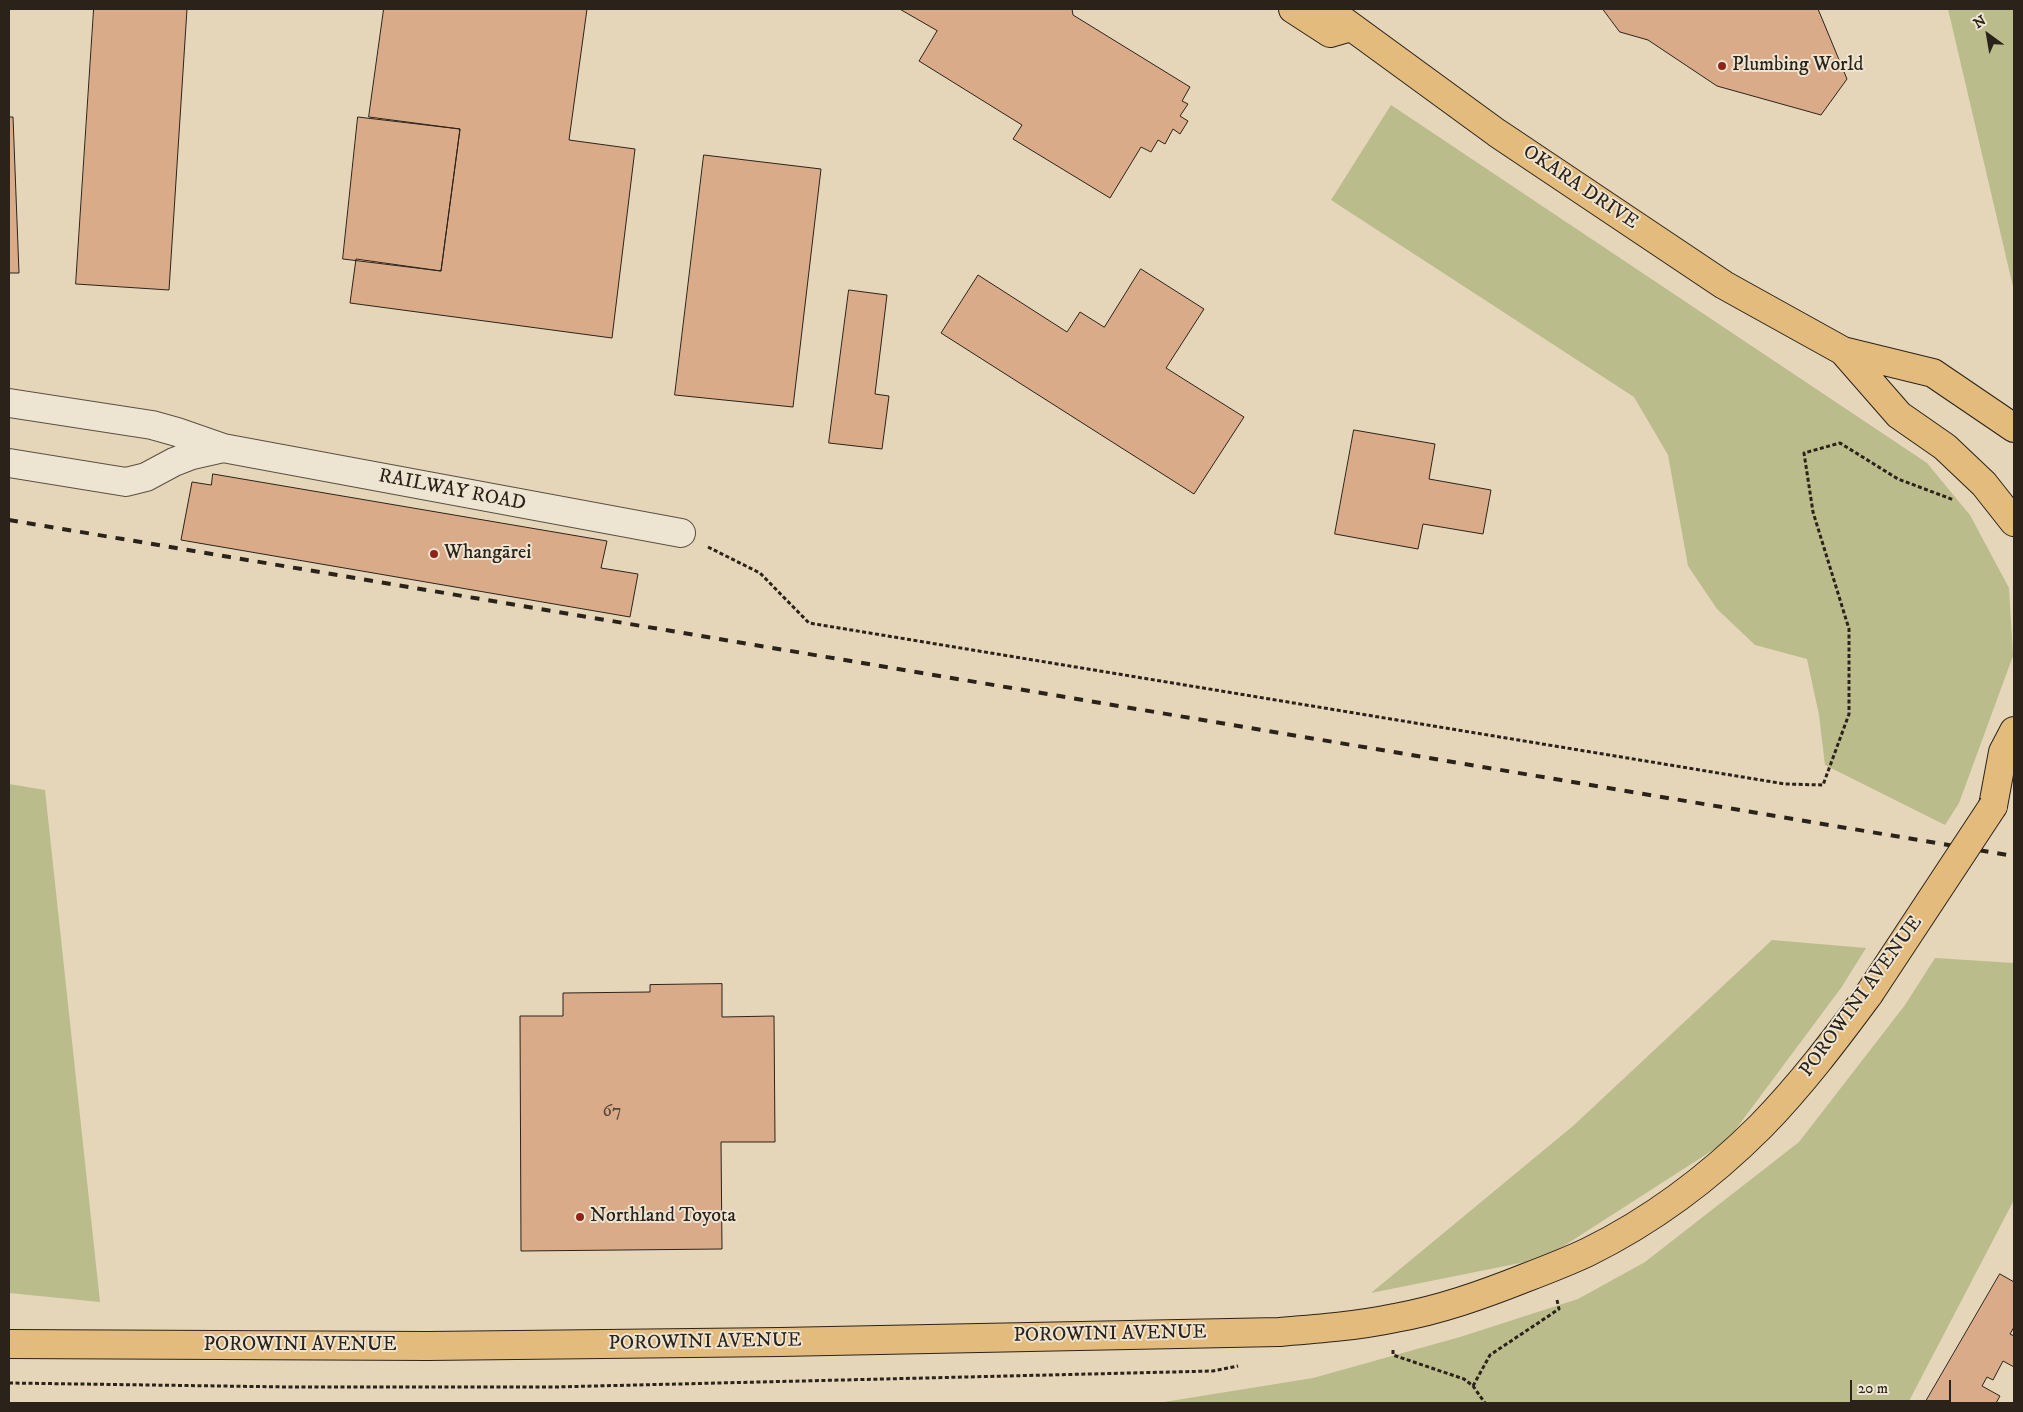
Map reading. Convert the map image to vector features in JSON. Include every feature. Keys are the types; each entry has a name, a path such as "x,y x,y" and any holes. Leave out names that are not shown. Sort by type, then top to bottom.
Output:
{"main road":[{"path":"1293,9 1330,33 1351,27"},
{"name":"OKARA DRIVE","path":"1327,9 1498,133 1724,285 1843,351 1933,374 2014,428"},
{"name":"OKARA DRIVE","path":"1843,351 1899,415 1945,447 1984,484 2014,522"},
{"name":"POROWINI AVENUE","path":"1993,806 2003,752 2014,730"},
{"name":"POROWINI AVENUE","path":"9,1344 385,1347 780,1342 1279,1332 1394,1319 1453,1305 1556,1266 1588,1252 1631,1228 1674,1200 1761,1126 1809,1073 1869,994 1993,806 2014,786"}],"street":[{"name":"RAILWAY ROAD","path":"9,403 152,425 223,448 681,533"},
{"name":"RAILWAY ROAD","path":"9,463 126,482 146,477 192,455 223,448"}],"path":[{"path":"681,533 760,573 809,623 1785,784 1823,785 1849,714 1849,630 1813,512 1804,453 1840,443 1898,479 1962,503"},
{"path":"1473,1386 1490,1355 1559,1309 1557,1300"},
{"path":"1393,1350 1393,1355 1464,1379 1473,1386 1484,1403"}],"green space":[{"path":"1948,9 2014,9 2014,291"},
{"path":"1391,105 1927,463 1970,515 2009,588 2013,656 1959,803 1945,825 1825,765 1819,715 1807,659 1755,645 1717,609 1688,566 1668,455 1634,397 1331,200"},
{"path":"9,784 45,790 100,1302 9,1293"},
{"path":"1772,940 1866,948 1841,988 1727,1141 1545,1258 1371,1293 1573,1126"},
{"path":"1935,958 2014,963 2014,1200 1908,1403 1164,1402 1313,1378 1460,1337 1578,1299 1645,1262 1799,1142 1905,1005"}],"building":[{"path":"94,9 187,9 169,290 76,284"},
{"path":"384,9 587,9 569,140 635,149 612,338 350,303 356,259 441,271 460,129 369,117"},
{"path":"900,9 1072,9 1073,15 1190,87 1182,101 1188,104 1180,116 1188,121 1180,134 1173,129 1165,144 1158,140 1151,152 1141,147 1110,198 1013,139 1022,125 919,61 937,31"},
{"path":"1603,9 1818,9 1847,79 1821,115 1717,86 1648,40 1620,32"},
{"path":"9,117 13,117 19,273 9,273"},
{"path":"358,117 460,129 441,271 343,259"},
{"path":"704,155 821,169 793,407 675,395"},
{"path":"1141,269 1204,309 1166,368 1244,417 1194,494 941,333 978,275 1067,332 1080,312 1104,327"},
{"path":"849,290 887,295 875,394 889,396 882,449 829,443"},
{"path":"1354,430 1435,444 1429,479 1491,490 1483,534 1423,524 1418,549 1335,534"},
{"name":"Whangārei","path":"213,474 607,541 601,568 638,574 630,617 181,540 192,482 211,485"},
{"path":"722,984 722,1017 774,1016 775,1142 721,1142 722,1249 521,1251 520,1016 563,1016 563,993 650,992 650,985"},
{"path":"2000,1274 2014,1282 2014,1327 2010,1334 2014,1336 2014,1367 2003,1361 1993,1380 1987,1377 1982,1386 2000,1396 1996,1403 1925,1403"}],"railway":[{"path":"9,520 2014,856"}],"place":[{"name":"Plumbing World","path":"1722,66"},
{"name":"Whangārei","path":"434,554"},
{"name":"Northland Toyota","path":"580,1217"}]}
